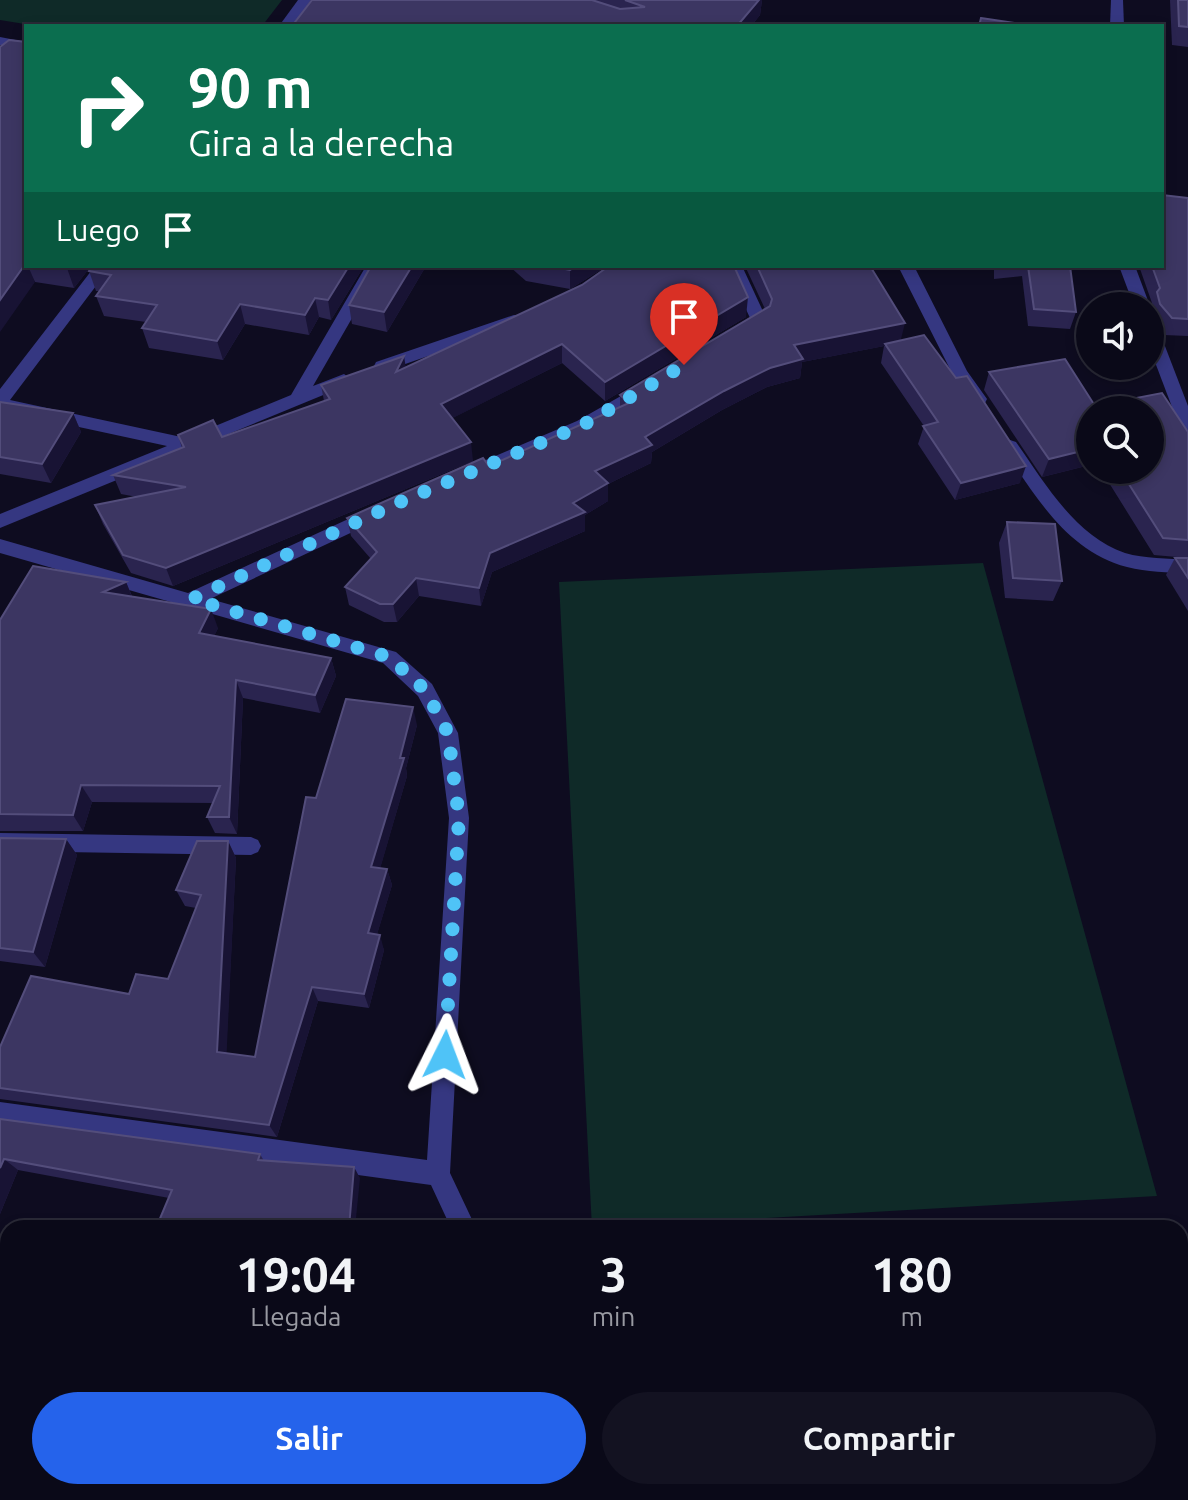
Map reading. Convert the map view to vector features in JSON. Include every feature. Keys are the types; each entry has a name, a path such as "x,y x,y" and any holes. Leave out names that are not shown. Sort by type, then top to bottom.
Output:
{"street":[{"path":"287,24 305,0"},
{"path":"1117,0 1117,24"},
{"path":"0,41 18,48"},
{"path":"101,268 0,402 187,444"},
{"path":"299,396 373,268"},
{"path":"719,344 759,320 735,268"},
{"path":"907,268 960,373 986,410"},
{"path":"1128,268 1137,292"},
{"path":"0,521 299,396 530,314"},
{"path":"1164,365 1188,428"},
{"path":"451,481 583,425 664,377"},
{"path":"1003,435 1054,510 1083,537 1116,557 1188,567"},
{"path":"192,599 393,505"},
{"path":"0,546 389,657 425,690 448,733 459,818 438,1174 460,1220"},
{"path":"0,842 251,846"},
{"path":"0,1114 438,1174"}],"green space":[{"path":"0,0 282,0 264,24 25,24 0,20"},
{"path":"983,563 1157,1196 733,1220 592,1220 559,582"}],"building":[{"path":"312,0 592,0 620,9 645,7 625,0 759,0 739,24 294,24"},
{"path":"1178,0 1188,0 1188,27 1179,26"},
{"path":"981,18 1022,24 980,24"},
{"path":"9,40 24,42 24,266 0,300 0,47"},
{"path":"1164,195 1188,198 1188,319 1172,318 1164,309 1164,292 1157,292 1160,288 1153,268 1164,268"},
{"path":"91,268 348,268 328,300 315,298 305,315 240,304 217,341 142,328 157,305 96,296 111,275 89,271"},
{"path":"370,268 411,268 384,312 349,305"},
{"path":"606,268 735,268 748,297 605,382 562,344 441,404 471,442 166,568 123,555 95,505 186,487 113,475 184,447 178,435 213,420 222,437 330,399 321,385 404,356 396,372 582,285"},
{"path":"758,268 871,268 905,323 794,345 803,359 770,368 645,437 652,445 595,471 608,483 573,503 585,512 490,553 479,588 416,578 393,604 380,604 345,587 377,552 347,518 483,458 489,466 629,403 620,395 770,306 772,299"},
{"path":"1028,268 1070,268 1076,312 1034,309"},
{"path":"924,335 956,378 967,376 1026,466 961,483 923,426 938,422 885,344"},
{"path":"1065,359 1089,396 1076,396 1076,452 1049,459 989,372"},
{"path":"1164,396 1188,432 1188,540 1163,538 1129,484 1164,484"},
{"path":"0,402 73,413 42,464 0,457"},
{"path":"1007,522 1055,524 1062,581 1013,578"},
{"path":"1175,558 1188,558 1188,578"},
{"path":"33,566 126,582 103,592 211,609 199,633 331,658 315,695 236,680 229,817 207,817 220,786 81,785 73,815 0,814 0,620"},
{"path":"346,699 413,707 400,758 404,758 371,867 387,869 368,933 380,935 364,994 312,987 269,1125 0,1088 0,1047 31,976 129,994 136,974 168,979 201,895 176,890 197,841 228,841 217,1052 255,1057 306,797 316,798"},
{"path":"0,838 66,839 33,952 0,948"},
{"path":"0,1119 260,1154 258,1160 354,1167 350,1220 159,1220 172,1190 4,1159 0,1168"}],"route":[{"path":"445,1055 459,818 448,733 425,690 389,657 192,599 393,505 583,425 684,365"}]}
